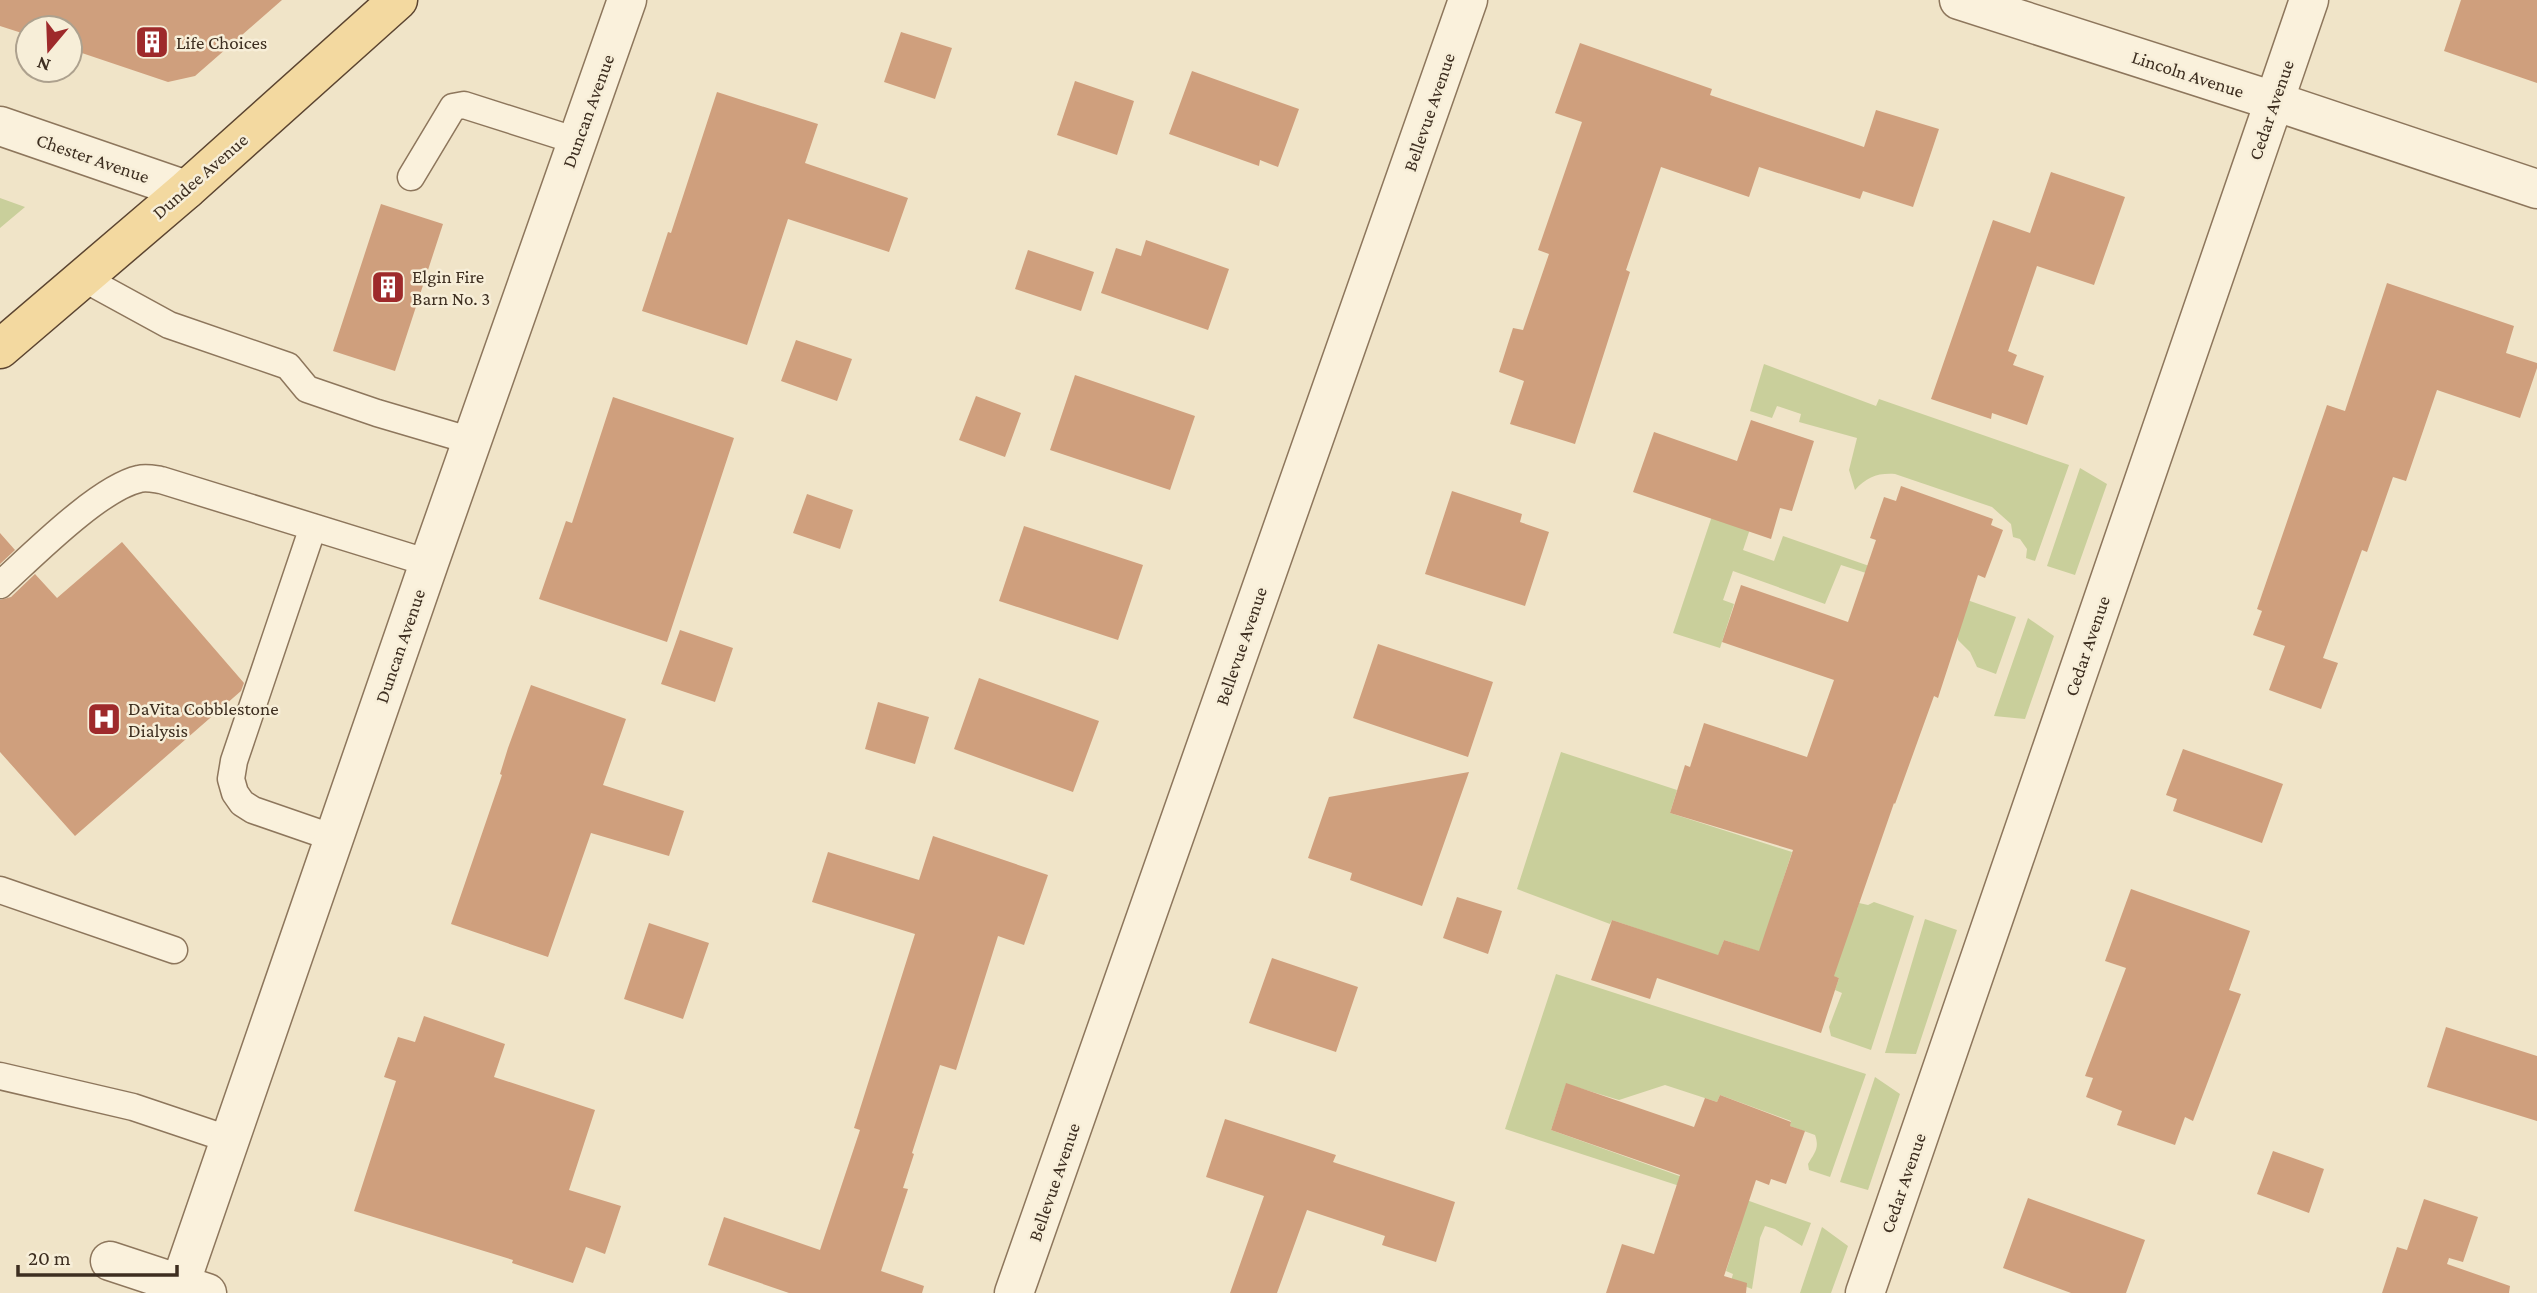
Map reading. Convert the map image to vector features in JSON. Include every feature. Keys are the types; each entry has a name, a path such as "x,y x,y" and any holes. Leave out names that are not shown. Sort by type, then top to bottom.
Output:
{"main road":[{"name":"Dundee Avenue","path":"0,349 186,190 398,0"}],"street":[{"name":"Duncan Avenue","path":"188,1290 231,1140 429,563 627,0"},
{"name":"Bellevue Avenue","path":"1014,1293 1468,0"},
{"name":"Lincoln Avenue","path":"1959,0 2537,189"},
{"name":"Cedar Avenue","path":"1865,1293 2309,0"},
{"name":"Chester Avenue","path":"0,126 186,190"},
{"path":"110,1261 188,1290"}],"lane":[{"path":"411,177 453,107 464,105 577,141"},
{"path":"83,278 169,325 288,366 307,389 472,441"},
{"path":"0,585 75,518 121,486 142,478 161,480 429,563"},
{"path":"313,527 243,732 231,779 235,793 242,803 253,810 334,838"},
{"path":"0,890 174,950"},
{"path":"0,1076 133,1107 231,1140"}],"green space":[{"path":"0,198 25,207 0,228"},
{"path":"1764,364 1876,406 1879,399 2069,465 2035,561 2026,558 2027,549 2020,539 2013,537 2011,524 1992,507 1895,474 1873,477 1855,490 1849,470 1857,438 1799,422 1801,414 1777,406 1772,418 1750,411"},
{"path":"2080,468 2107,484 2075,575 2047,566"},
{"path":"1713,513 1751,526 1743,550 1774,561 1783,536 2016,617 1996,674 1977,667 1970,652 1958,640 1956,627 1866,573 1841,565 1825,604 1733,571 1723,600 1734,604 1720,648 1673,633"},
{"path":"2028,618 2054,636 2025,719 1994,716"},
{"path":"1561,752 1677,790 1670,813 1792,852 1774,908 1857,910 1859,903 1868,905 1874,902 1914,916 1871,1050 1831,1036 1829,1027 1842,993 1835,990 1839,978 1724,940 1718,956 1612,920 1610,924 1517,889"},
{"path":"1925,919 1957,930 1916,1054 1885,1053"},
{"path":"1556,974 1866,1074 1830,1177 1809,1170 1808,1164 1817,1147 1815,1135 1790,1126 1791,1121 1720,1095 1717,1102 1665,1085 1619,1100 1566,1084 1551,1130 1811,1223 1802,1246 1775,1229 1765,1226 1760,1238 1752,1289 1731,1281 1733,1274 1726,1271 1739,1231 1701,1193 1505,1129"},
{"path":"1875,1077 1900,1094 1868,1190 1840,1182"},
{"path":"1822,1227 1848,1246 1831,1293 1800,1293"}],"building":[{"name":"Life Choices","path":"0,0 282,0 195,76 168,82 84,54 84,14 14,14 14,30 0,26"},
{"path":"2461,0 2537,0 2537,83 2444,51"},
{"path":"901,32 952,48 935,99 884,82"},
{"path":"1580,43 1712,89 1710,95 1864,147 1876,110 1939,129 1913,207 1863,191 1860,199 1759,167 1749,197 1661,167 1626,270 1630,272 1575,444 1510,424 1524,381 1499,372 1513,328 1523,330 1549,254 1538,250 1582,122 1555,113"},
{"path":"1192,71 1299,109 1278,167 1260,160 1259,166 1169,134"},
{"path":"1075,81 1134,101 1117,155 1057,135"},
{"path":"717,92 818,124 805,163 908,198 889,252 788,219 747,345 642,311 668,232 671,233"},
{"path":"2051,172 2125,197 2094,285 2037,266 2008,351 2017,355 2013,365 2044,376 2027,425 1992,413 1991,419 1931,399 1993,220 2030,233"},
{"name":"Elgin Fire Barn No. 3","path":"381,204 443,224 395,371 333,351"},
{"path":"1146,240 1229,269 1208,330 1101,293 1116,248 1141,256"},
{"path":"1028,250 1094,272 1081,311 1015,289"},
{"path":"2387,283 2514,326 2506,353 2537,363 2537,368 2520,418 2437,390 2406,481 2393,477 2367,552 2362,550 2323,658 2338,663 2321,709 2269,690 2285,646 2253,635 2262,611 2257,609 2327,405 2345,411"},
{"path":"796,340 852,359 837,401 781,381"},
{"path":"1075,375 1195,416 1170,490 1050,450"},
{"path":"976,396 1021,413 1005,457 959,440"},
{"path":"613,397 734,438 667,642 539,599 566,521 572,523"},
{"path":"1751,420 1814,441 1792,511 1780,508 1771,539 1633,492 1654,432 1737,461"},
{"path":"1901,486 1993,519 1991,525 2003,530 1985,578 1978,575 1938,698 1934,696 1894,803 1834,976 1839,978 1821,1033 1657,978 1650,999 1591,980 1612,920 1718,955 1724,940 1759,951 1793,850 1670,813 1685,765 1690,767 1704,723 1807,757 1834,680 1722,642 1741,585 1848,622 1876,540 1870,538 1884,497 1896,501"},
{"path":"1452,491 1522,514 1520,522 1549,532 1525,606 1425,574"},
{"path":"807,494 853,510 840,549 793,533"},
{"path":"1024,526 1143,565 1118,640 999,601"},
{"path":"0,533 15,550 0,564"},
{"name":"DaVita Cobblestone Dialysis","path":"122,542 244,683 241,691 75,836 0,752 0,600 11,597 35,574 57,598"},
{"path":"680,630 733,648 715,702 661,684"},
{"path":"1378,644 1493,682 1468,757 1353,718"},
{"path":"979,678 1099,721 1073,792 954,749"},
{"path":"531,685 626,719 603,785 684,811 669,856 591,833 548,957 451,924"},
{"path":"878,702 929,717 915,764 865,749"},
{"path":"2183,749 2283,784 2262,843 2173,811 2177,799 2166,795"},
{"path":"1469,772 1422,906 1350,880 1352,873 1308,858 1329,797"},
{"path":"933,836 1048,875 1024,945 998,936 956,1070 940,1065 912,1153 914,1154 903,1188 908,1189 881,1271 924,1286 922,1293 789,1293 708,1265 724,1217 820,1250 860,1130 854,1128 915,934 812,902 828,852 919,880"},
{"path":"2131,889 2250,931 2229,990 2241,994 2193,1121 2185,1117 2175,1145 2117,1125 2122,1111 2086,1097 2093,1078 2085,1076 2126,968 2105,961"},
{"path":"1457,897 1502,911 1488,954 1443,938"},
{"path":"649,923 709,943 683,1019 624,999"},
{"path":"1272,958 1358,987 1336,1052 1249,1023"},
{"path":"424,1016 505,1044 494,1077 595,1110 569,1190 621,1206 605,1254 586,1247 573,1283 512,1263 513,1260 354,1211 396,1081 384,1077 398,1037 415,1042"},
{"path":"2446,1027 2537,1056 2537,1121 2427,1087"},
{"path":"1566,1083 1694,1127 1705,1098 1717,1102 1720,1095 1791,1122 1790,1126 1805,1131 1786,1184 1771,1179 1769,1185 1756,1180 1724,1276 1747,1283 1746,1293 1606,1293 1622,1244 1654,1254 1680,1175 1551,1130"},
{"path":"1225,1119 1336,1155 1333,1162 1455,1202 1436,1262 1382,1245 1385,1236 1307,1210 1277,1293 1230,1293 1264,1196 1206,1177"},
{"path":"2273,1151 2324,1169 2309,1213 2257,1194"},
{"path":"2028,1198 2145,1240 2126,1293 2071,1293 2003,1268"},
{"path":"2424,1199 2478,1217 2463,1262 2449,1258 2447,1264 2510,1286 2509,1293 2382,1293 2397,1247 2407,1250"}],"place":[{"name":"Life Choices","path":"152,42"},
{"name":"Elgin Fire Barn No. 3","path":"388,287"},
{"name":"DaVita Cobblestone Dialysis","path":"104,719"}]}
